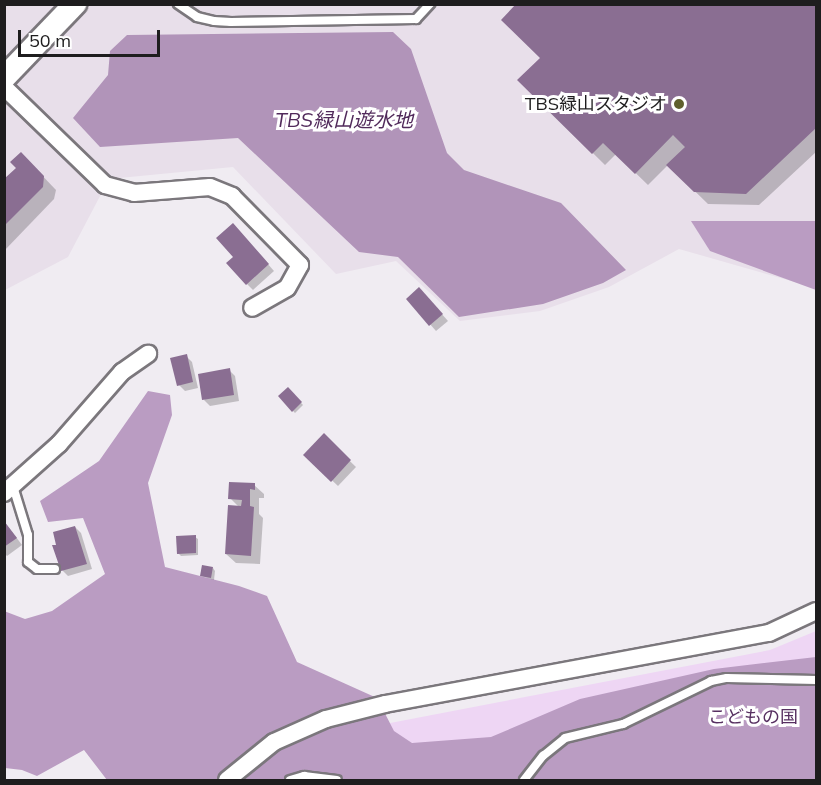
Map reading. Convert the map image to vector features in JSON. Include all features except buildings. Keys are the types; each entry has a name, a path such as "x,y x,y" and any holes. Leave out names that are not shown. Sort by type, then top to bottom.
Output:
{"main road":[{"path":"4,78 75,4"}],"street":[{"path":"4,87 105,185 134,193 210,187 232,196 300,265 286,288 252,308"},
{"path":"8,488 58,444 122,372 148,354"},
{"path":"227,780 274,742 326,718 385,704 769,633 816,610"}],"lane":[{"path":"178,4 197,17 231,22 416,20 430,4"},
{"path":"8,488 28,535 28,562 36,568 55,569"},
{"path":"524,780 543,756 565,738 623,724 711,681 727,678 816,680"},
{"path":"290,780 304,777 337,780"}],"shaded area":[{"path":"5,5 816,5 816,288 679,249 609,287 540,311 460,321 396,261 336,274 233,167 109,179 68,257 5,290"}],"green space":[{"path":"691,221 816,221 816,290 710,251"},
{"path":"148,391 170,395 172,415 148,483 165,567 239,586 267,596 297,662 377,698 394,731 412,743 491,737 580,699 714,669 816,657 816,780 107,780 84,750 37,776 22,770 5,768 4,611 25,619 52,611 105,574 83,518 48,522 40,501 99,461"},
{"name":"こどもの国","path":"816,631 816,780 252,780 385,724 770,650"}],"water":[{"name":"TBS緑山遊水地","path":"393,32 411,49 447,153 464,170 561,203 626,270 603,283 543,304 459,317 398,257 359,252 238,138 100,147 73,118 108,75 110,51 127,35"}],"place":[{"name":"TBS緑山スタジオ","path":"679,104"}]}
